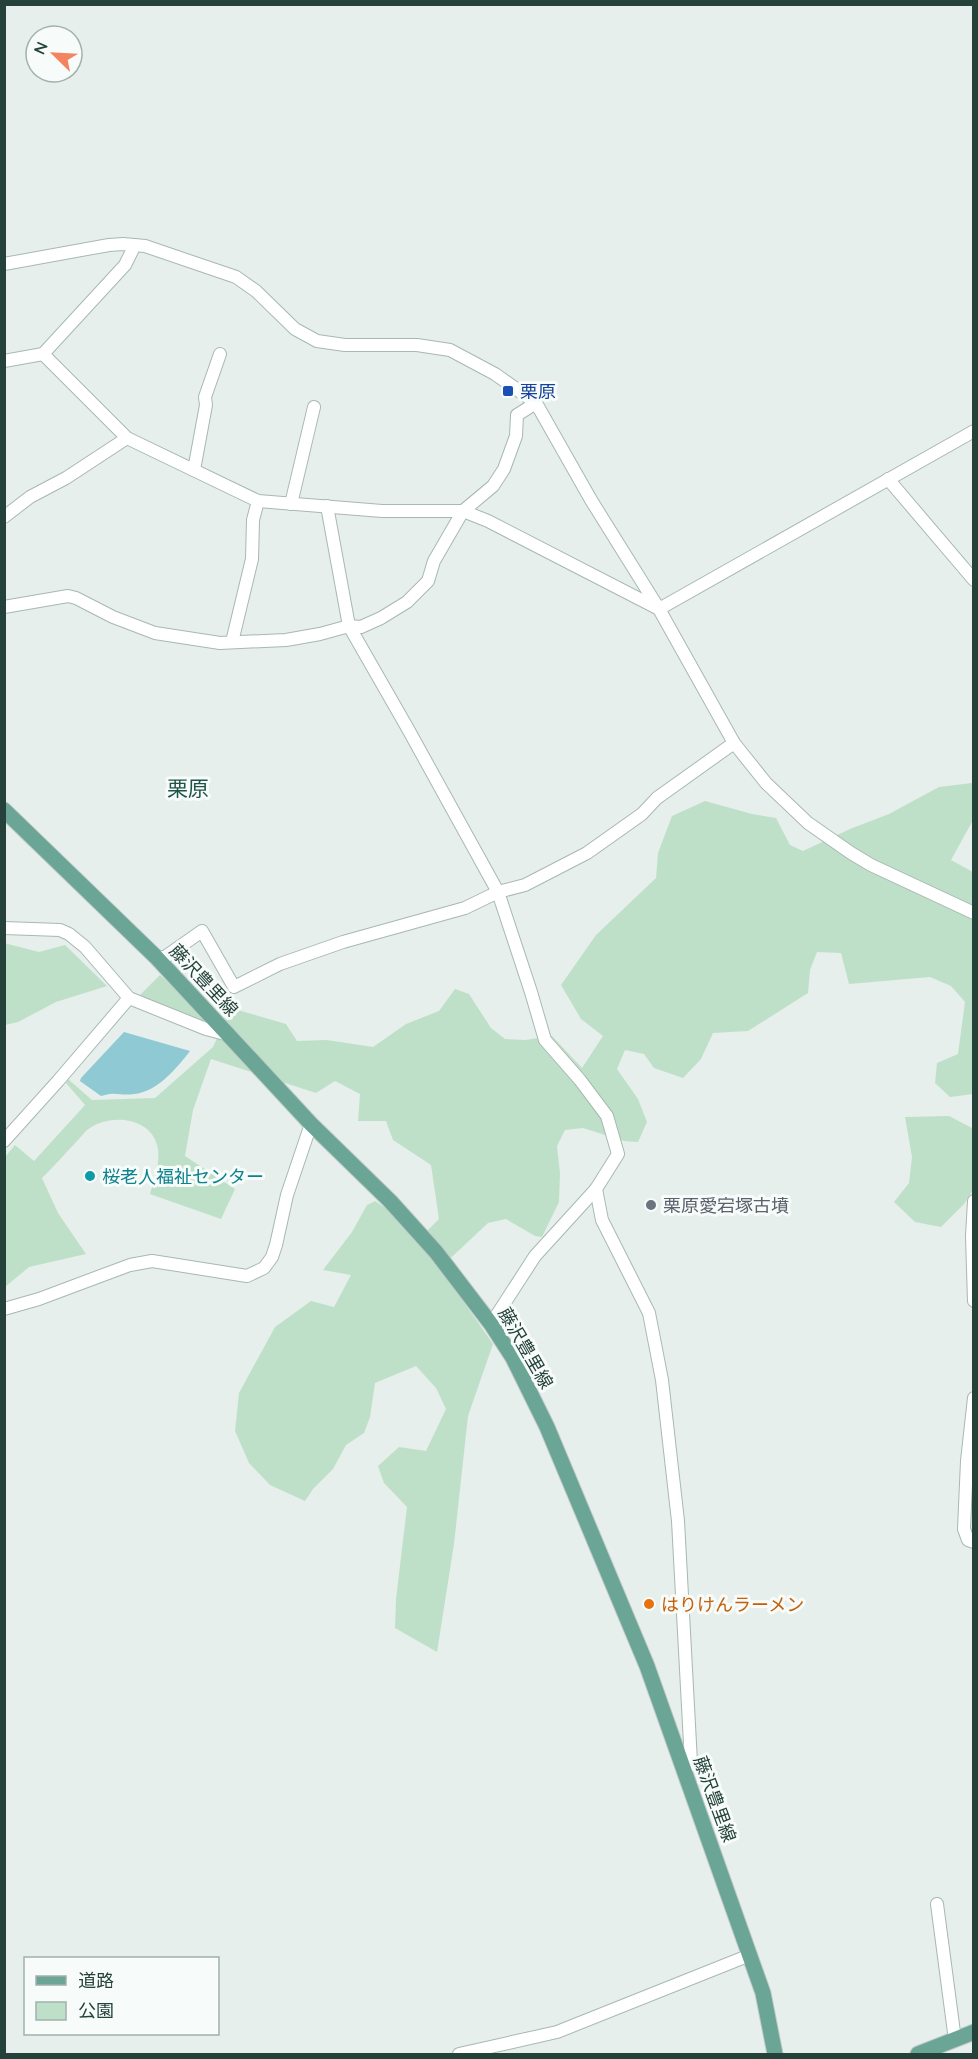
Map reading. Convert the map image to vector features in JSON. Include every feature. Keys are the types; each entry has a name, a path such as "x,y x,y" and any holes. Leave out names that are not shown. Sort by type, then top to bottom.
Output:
{"main road":[{"name":"藤沢豊里線","path":"4,810 156,957 310,1124 390,1202 436,1252 491,1324 513,1358 547,1427 647,1666 763,1992 775,2055"},
{"path":"918,2055 974,2032"}],"street":[{"path":"4,264 109,245 135,245 158,250 236,277 256,291 296,329 311,338 331,344 417,345 450,350 495,375 536,403 591,500 659,609 734,743 766,783 830,840 871,865 974,913"},
{"path":"4,361 44,354 125,266 135,245"},
{"path":"44,354 127,438 258,501 382,511 463,512 488,521 659,609"},
{"path":"194,470 207,405 205,397 220,354"},
{"path":"4,607 68,596 113,617 156,633 220,643 286,640 348,626 361,627 381,618 406,602 428,581 434,561 463,512 493,486 504,469 516,436 517,415 536,403"},
{"path":"291,504 314,406"},
{"path":"659,609 974,431"},
{"path":"4,518 30,497 66,478 127,438"},
{"path":"888,479 974,580"},
{"path":"232,642 252,559 253,520 258,501"},
{"path":"327,506 348,626 498,892 545,1040 580,1080 607,1116 618,1154 596,1189 536,1256 491,1324"},
{"path":"156,957 165,957 202,931 234,987 280,964 343,942 465,908 498,892 525,885 587,853 642,814 657,798 734,743"},
{"path":"4,928 60,930 69,934 85,947 129,998 206,1029 230,1035"},
{"path":"4,1140 129,998"},
{"path":"4,1309 39,1299 130,1265 152,1261 247,1276 264,1268 272,1257 276,1245 287,1195 310,1124"},
{"path":"596,1189 602,1220 649,1313 662,1380 678,1521 691,1762 685,1771"},
{"path":"974,1201 972,1236 974,1301"},
{"path":"974,1398 967,1461 964,1529 968,1540 974,1542"},
{"path":"937,1904 955,2040"},
{"path":"459,2055 557,2032 750,1955"}],"green space":[{"path":"972,783 973,820 951,860 973,872 973,1094 950,1097 935,1083 937,1063 958,1054 965,1002 951,986 930,977 849,984 841,953 817,952 810,970 808,993 748,1031 713,1033 701,1059 683,1078 654,1068 644,1054 625,1050 617,1069 638,1099 647,1122 638,1142 624,1141 583,1128 565,1130 557,1146 560,1173 559,1202 542,1237 535,1236 506,1219 488,1223 440,1268 493,1344 468,1416 454,1544 437,1652 395,1628 396,1599 407,1507 384,1483 378,1466 399,1447 426,1451 446,1409 436,1388 416,1366 375,1383 370,1417 364,1433 346,1445 333,1469 313,1489 305,1501 270,1485 249,1463 235,1431 239,1393 275,1327 311,1301 334,1307 351,1275 323,1270 352,1232 367,1205 375,1201 419,1239 439,1219 431,1165 393,1140 386,1121 358,1121 360,1094 335,1081 316,1093 211,1059 193,1110 185,1156 235,1189 221,1219 150,1194 158,1161 155,1139 140,1125 131,1121 99,1123 86,1131 42,1178 58,1213 86,1254 29,1267 5,1287 5,1157 15,1145 34,1161 85,1105 66,1083 68,1079 92,1100 155,1098 213,1047 231,1008 286,1024 297,1041 327,1040 373,1047 406,1024 439,1011 455,989 469,994 491,1028 505,1039 525,1040 552,1036 582,1068 603,1036 581,1019 561,985 596,935 656,878 658,853 672,816 705,801 776,818 790,845 803,851 889,814 939,787"},
{"path":"4,943 39,952 65,945 107,986 56,1002 18,1022 5,1025"},
{"path":"160,975 200,1012 208,1023 137,998"},
{"path":"949,1116 972,1128 974,1134 973,1190 964,1204 941,1227 915,1222 894,1202 909,1183 912,1157 905,1117"}],"water":[{"path":"124,1032 190,1051 172,1072 150,1089 134,1094 101,1096 80,1081 81,1078"}],"place":[{"name":"栗原","path":"508,391"},
{"name":"桜老人福祉センター","path":"90,1176"},
{"name":"栗原愛宕塚古墳","path":"651,1205"},
{"name":"はりけんラーメン","path":"649,1604"}],"district":[{"name":"栗原","path":"188,788"}]}
